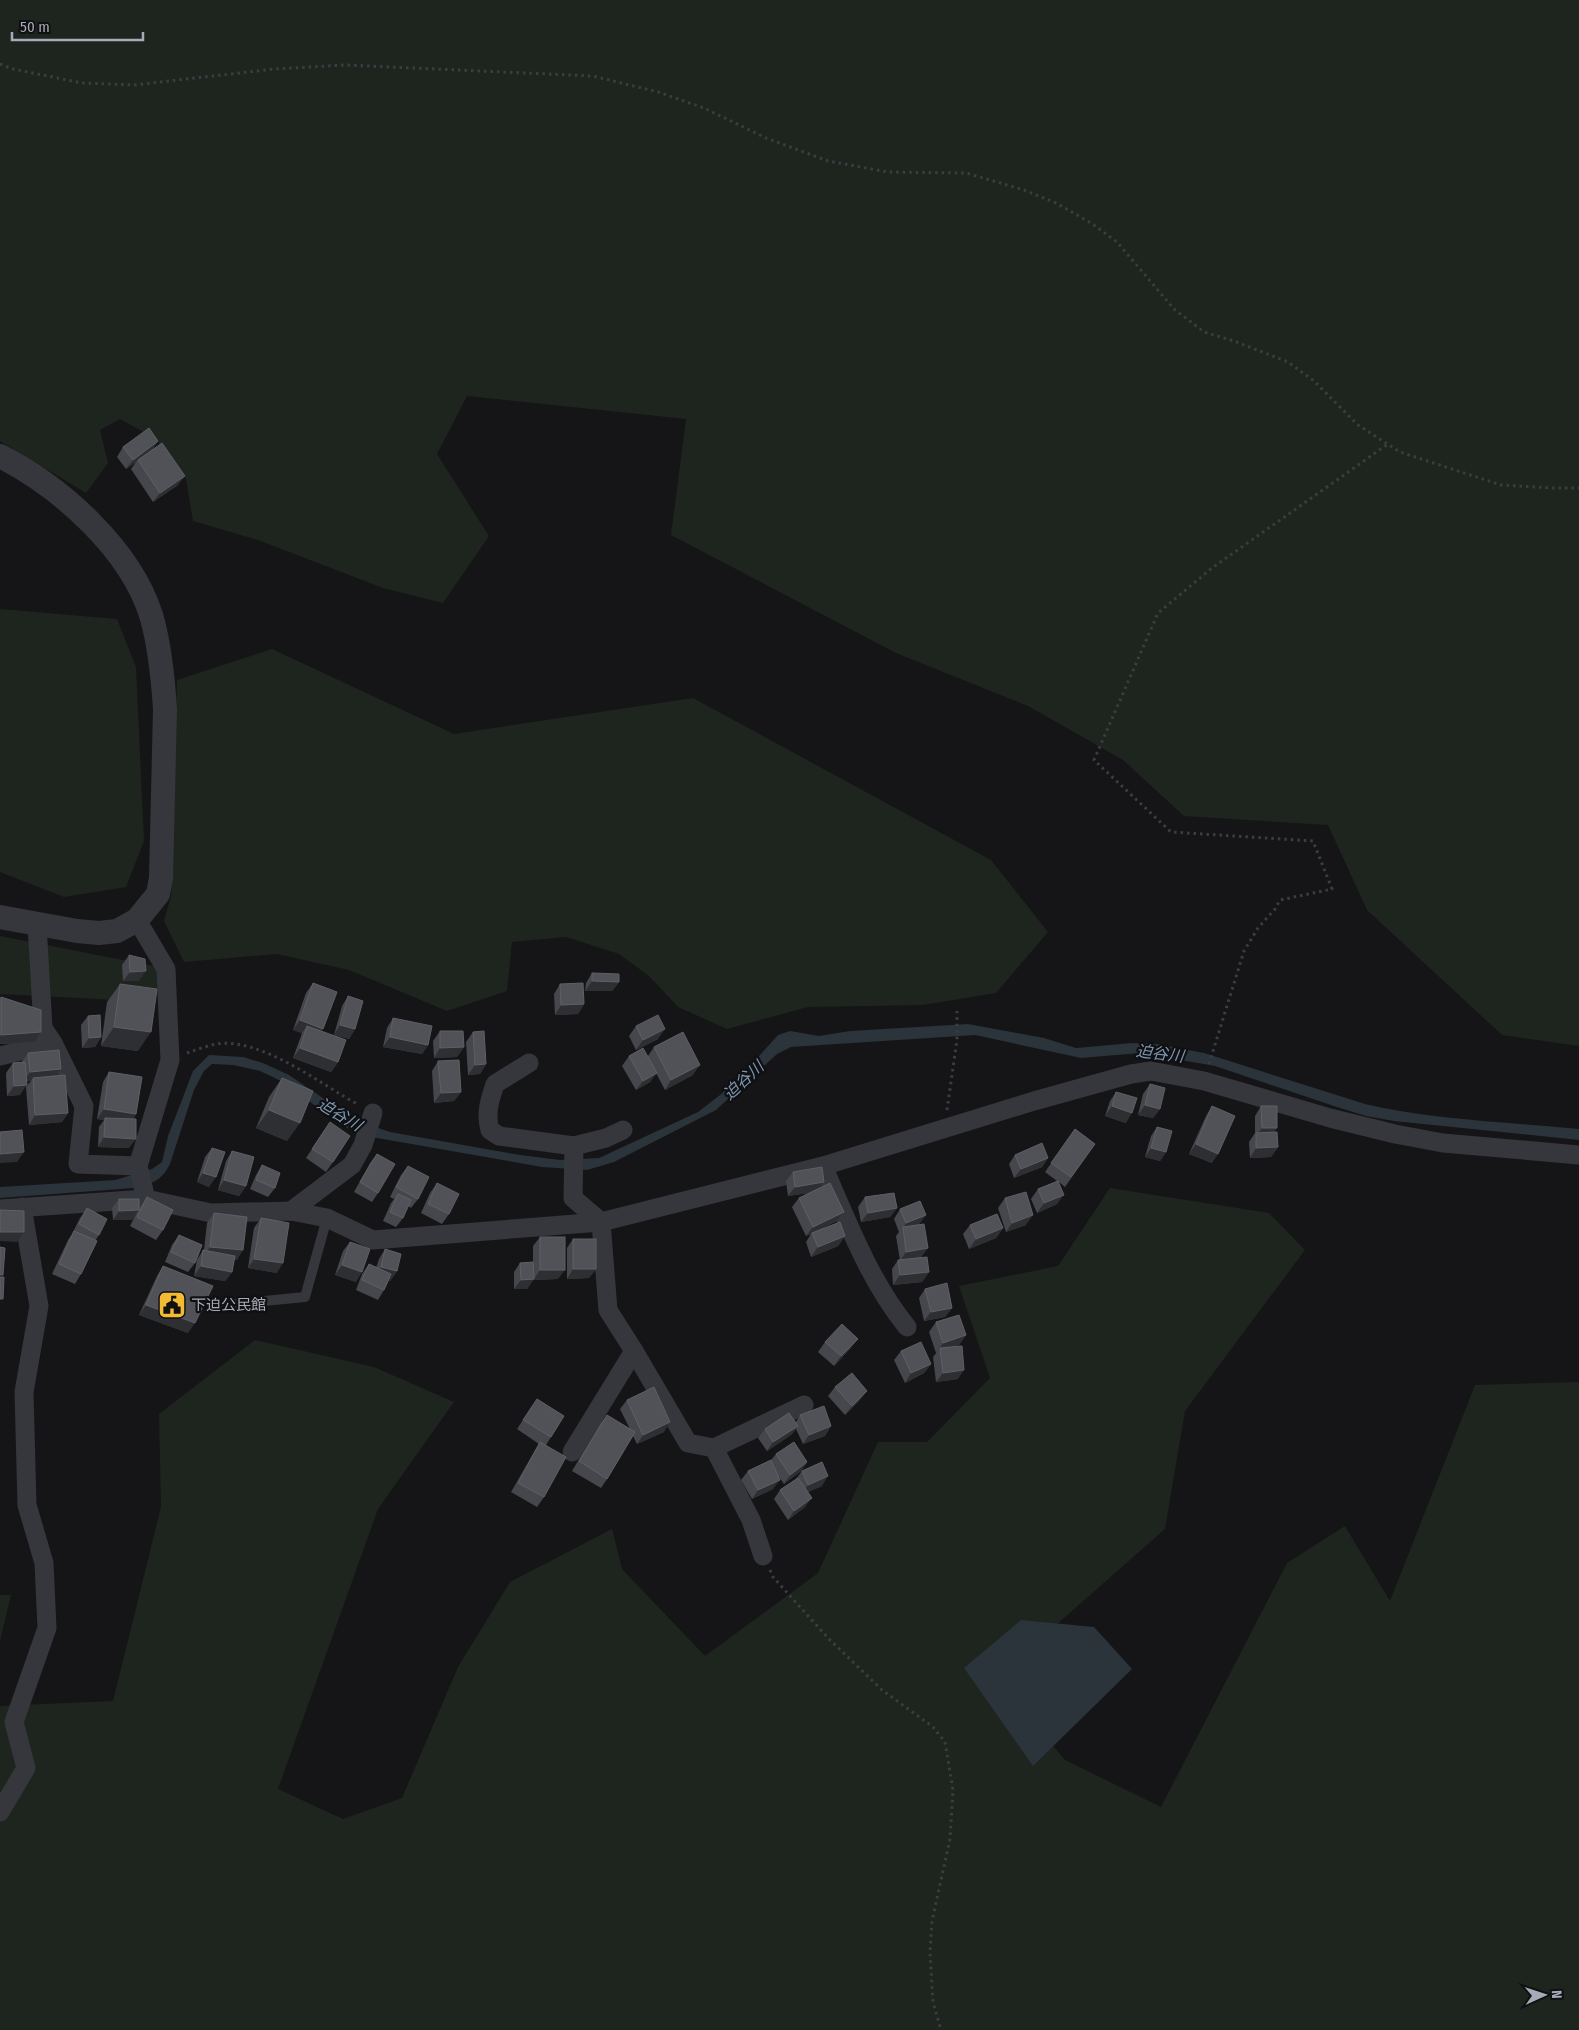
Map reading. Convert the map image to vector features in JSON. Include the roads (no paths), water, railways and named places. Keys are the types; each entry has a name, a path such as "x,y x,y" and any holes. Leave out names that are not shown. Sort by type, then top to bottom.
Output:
{"street":[{"path":"0,456 40,480 68,501 120,554 151,615 164,684 165,709 161,878 158,894 137,920 117,930 99,933 0,917"},
{"path":"137,920 166,969 170,1060 138,1166 144,1194"},
{"path":"37,924 43,1028 53,1042 84,1106 78,1164 138,1166"},
{"path":"0,1056 53,1042"},
{"path":"529,1063 495,1084 487,1120 490,1130 499,1136 574,1149 623,1130"},
{"path":"0,1209 144,1194 211,1213 291,1211 327,1218 373,1240 601,1222 823,1166 944,1128 1122,1076 1151,1071 1204,1081 1330,1118 1395,1134 1444,1143 1579,1155"},
{"path":"291,1211 352,1165 362,1145 371,1117"},
{"path":"574,1149 573,1198 601,1222 608,1310 688,1443 714,1448 804,1405"},
{"path":"823,1166 861,1253 893,1310 907,1327"},
{"path":"0,1812 26,1768 14,1722 47,1628 44,1563 28,1505 24,1392 39,1306 22,1207"},
{"path":"572,1452 634,1351"},
{"path":"714,1448 751,1520 763,1556"}],"lane":[{"path":"213,1306 305,1297 327,1218"}],"water":[{"name":"迫谷川","path":"968,1024 1044,1038 1076,1048 1132,1043 1157,1044 1204,1053 1365,1104 1418,1114 1579,1129 1579,1140 1394,1121 1366,1116 1215,1066 1140,1053 1081,1058 975,1035 791,1047 777,1054 716,1110 614,1162 587,1170 542,1167 360,1135 342,1125 281,1081 260,1071 233,1065 212,1064 204,1071 194,1090 170,1164 163,1175 155,1181 134,1188 0,1198 0,1187 115,1180 152,1169 162,1162 168,1136 193,1071 209,1055 243,1057 263,1063 289,1075 355,1120 390,1132 520,1155 560,1160 599,1158 698,1112 741,1076 778,1035 790,1031 819,1036 850,1031"},
{"path":"1021,1620 1094,1627 1132,1669 1033,1766 964,1668"}],"place":[{"name":"下迫公民館","path":"172,1305"}]}
